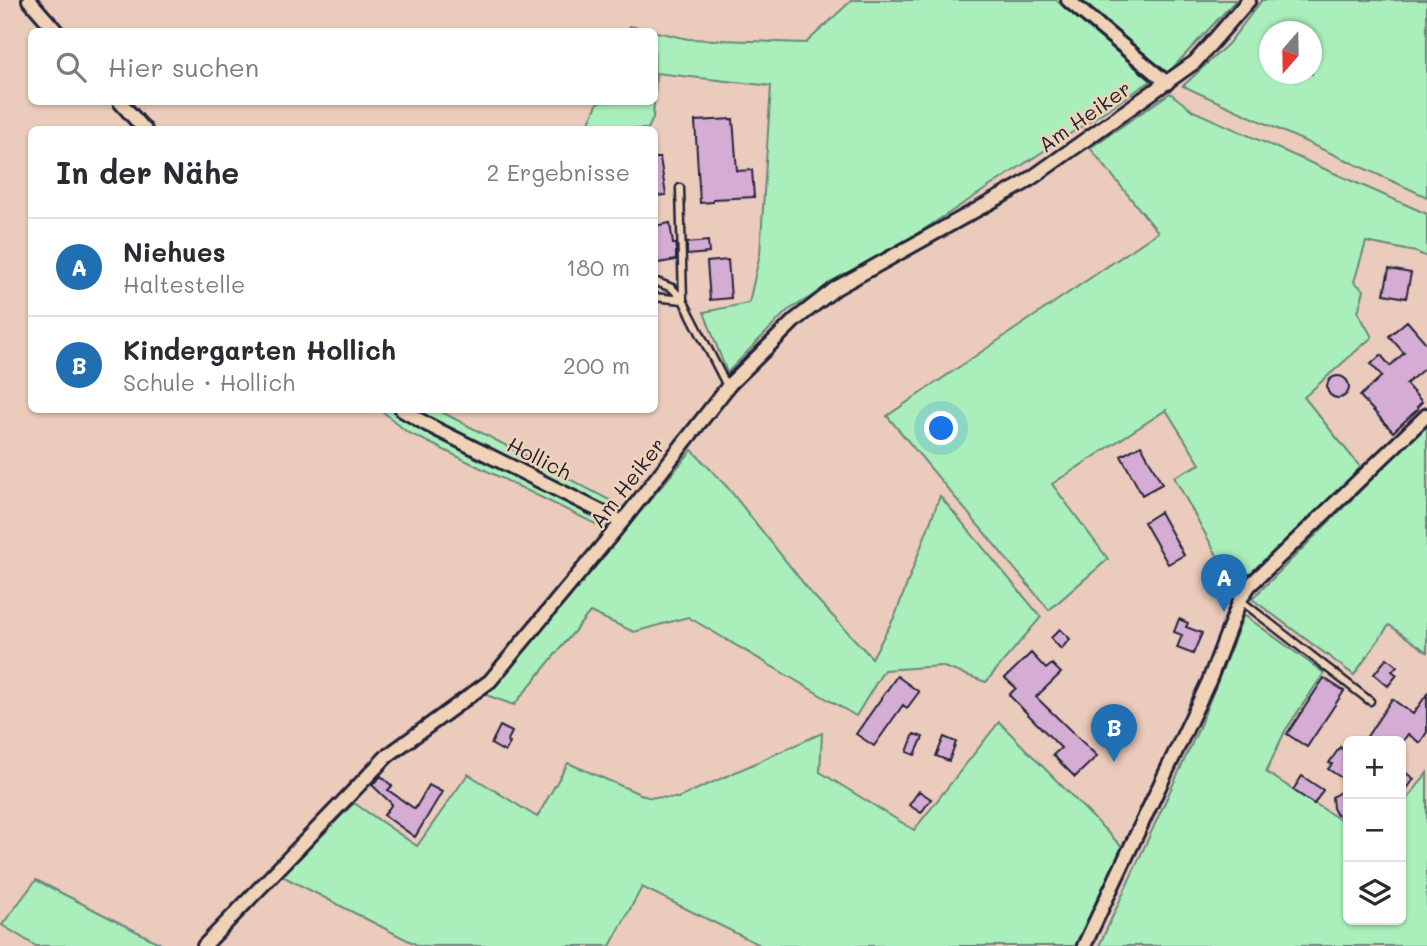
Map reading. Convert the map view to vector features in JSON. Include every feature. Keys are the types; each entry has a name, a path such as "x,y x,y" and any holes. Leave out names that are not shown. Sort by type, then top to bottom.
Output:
{"street":[{"path":"29,0 54,28"},
{"path":"1069,0 1167,83"},
{"name":"Am Heiker","path":"204,946 387,756 489,681 622,522 727,387 795,320 836,288 1023,184 1167,83 1195,62 1249,0"},
{"path":"123,105 141,126"},
{"name":"Hollich","path":"407,413 622,522"},
{"path":"1084,946 1209,681 1240,600 1249,586 1427,415"}],"lane":[{"path":"680,188 683,300"},
{"path":"658,283 672,288 683,300 727,387"},
{"path":"658,297 683,300"},
{"path":"1240,600 1370,701"}],"green space":[{"path":"852,0 1056,0 1151,81 926,228 787,311 727,373 704,312 749,303 760,254 771,86 658,73 658,32 688,39 806,43"},
{"path":"1082,0 1236,0 1167,74"},
{"path":"1262,0 1427,0 1427,197 1183,86 1228,44"},
{"path":"1170,93 1193,111 1427,214 1427,257 1416,252 1366,242 1354,282 1364,290 1358,312 1372,337 1304,397 1361,468 1235,588 1174,477 1200,464 1166,410 1052,484 1108,559 1049,610 887,416 1158,232 1090,148"},
{"path":"597,105 654,105 649,126 587,126"},
{"path":"385,413 444,413 621,506 606,529 407,432"},
{"path":"1427,424 1427,652 1389,625 1354,675 1252,599"},
{"path":"692,450 728,488 812,594 872,658 895,616 940,496 1041,617 986,682 941,666 884,670 856,716 688,617 634,632 590,612 514,705 486,695"},
{"path":"1244,615 1324,673 1285,731 1266,772 1343,821 1343,925 1406,925 1406,801 1427,773 1427,946 1099,946 1198,730"},
{"path":"999,722 1122,847 1075,946 762,946 642,887 610,946 419,946 282,876 354,803 417,846 468,774 537,817 568,763 647,797 678,798 822,733 820,772 914,830"},
{"path":"36,880 165,946 36,946 2,925"}],"building":[{"path":"733,119 737,171 752,170 754,197 713,199 713,202 700,203 695,121"},
{"path":"658,158 660,158 666,195 658,196"},
{"path":"670,223 673,244 676,244 676,260 658,263 658,225"},
{"path":"708,241 709,253 687,255 687,243"},
{"path":"728,260 731,298 710,300 707,262"},
{"path":"1389,269 1411,273 1406,298 1384,294"},
{"path":"1407,321 1427,344 1427,366 1406,384 1422,402 1393,432 1360,396 1382,376 1371,364 1381,355 1390,366 1404,353 1389,336"},
{"path":"1338,376 1348,383 1349,387 1342,397 1338,398 1328,391 1327,387 1334,377"},
{"path":"1141,445 1162,484 1142,495 1121,456"},
{"path":"1160,512 1184,555 1168,564 1144,522"},
{"path":"1179,619 1188,623 1186,627 1202,633 1193,654 1177,648 1182,635 1174,632"},
{"path":"1060,629 1070,639 1061,649 1051,638"},
{"path":"1031,653 1046,669 1052,664 1061,673 1036,697 1097,756 1075,777 1053,755 1061,748 1009,695 1016,688 1005,678"},
{"path":"1387,658 1397,666 1392,671 1397,675 1388,686 1374,674"},
{"path":"897,676 919,692 907,708 903,705 874,746 856,734"},
{"path":"1324,678 1344,691 1307,747 1287,734"},
{"path":"1427,694 1427,732 1420,743 1408,734 1406,737 1367,736 1392,699 1413,714"},
{"path":"500,726 512,732 505,752 491,744"},
{"path":"914,734 923,737 915,755 907,752"},
{"path":"944,737 956,742 949,761 936,756"},
{"path":"1340,747 1343,779 1328,769"},
{"path":"1406,773 1414,779 1406,790"},
{"path":"381,776 392,786 388,790 415,809 429,785 442,792 415,837 384,815 392,804 372,785"},
{"path":"1302,776 1323,790 1314,804 1293,790"},
{"path":"1343,790 1343,818 1336,814 1332,797"},
{"path":"919,791 931,799 921,813 909,805"}],"place":[{"name":"Niehues","path":"1224,612"},
{"name":"Kindergarten Hollich","path":"1114,762"}]}
